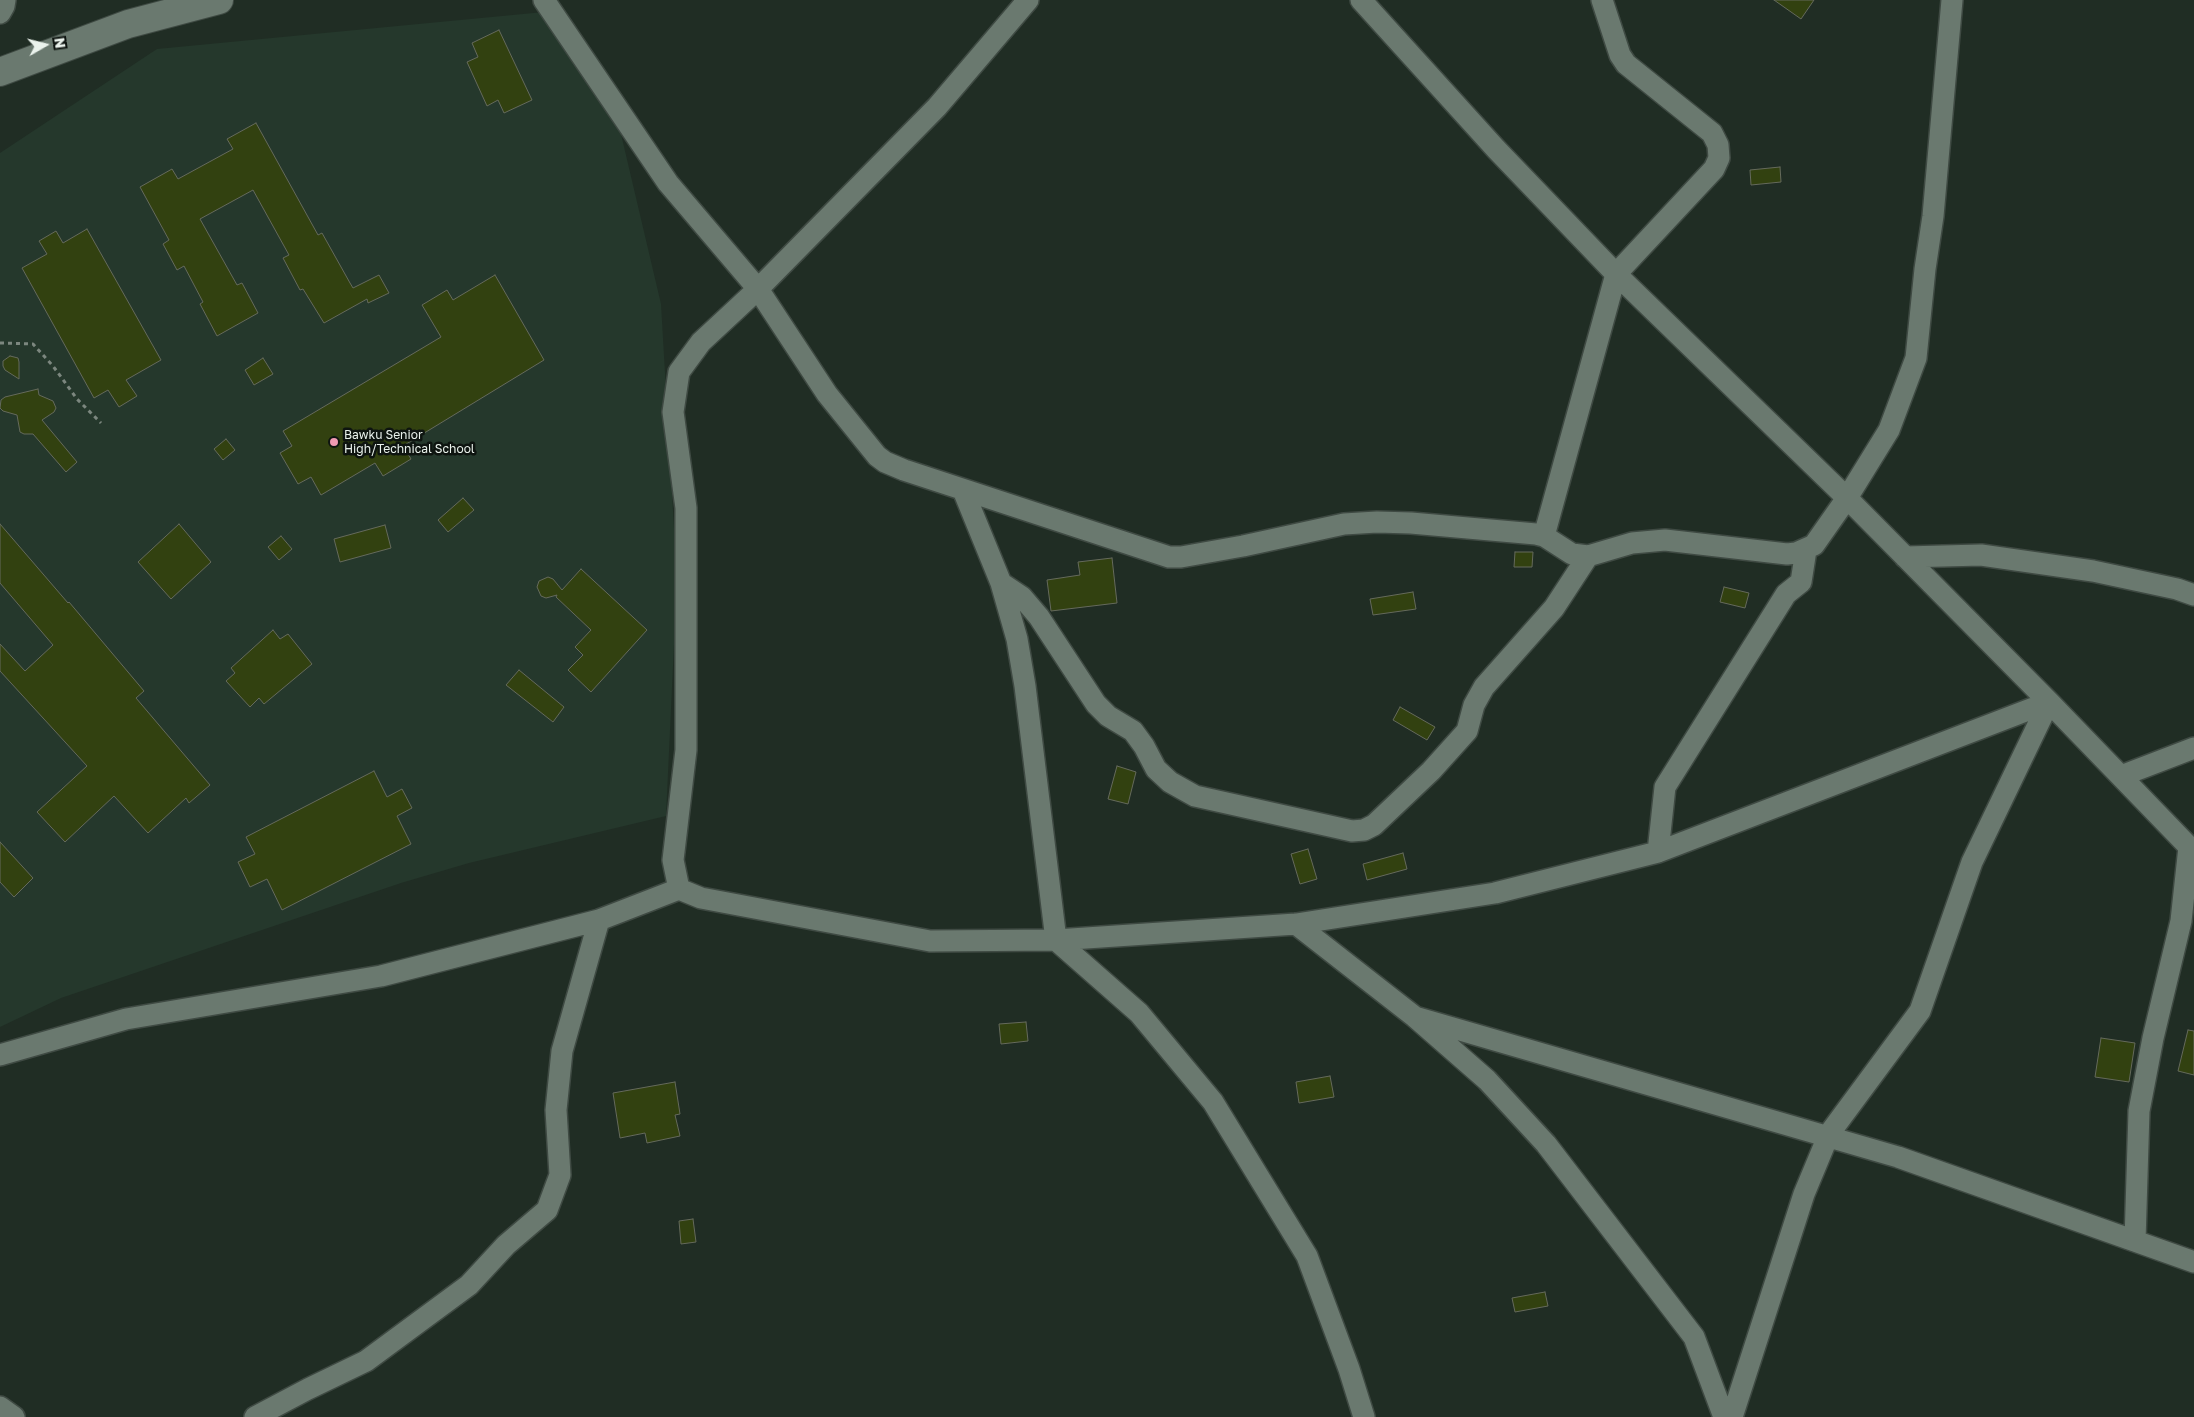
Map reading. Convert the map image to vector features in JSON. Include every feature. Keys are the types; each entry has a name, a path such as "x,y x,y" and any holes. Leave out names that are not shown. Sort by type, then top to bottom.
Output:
{"street":[{"path":"0,13 5,0"},
{"path":"0,72 128,24 219,0"},
{"path":"544,0 668,183 758,289 827,394 877,456 885,462 904,470 1169,557 1243,546 1344,524 1369,522 1421,524 1544,536 1572,554 1588,556 1632,543 1665,540 1787,554 1806,550 1820,538 1889,430 1916,358 1925,268 1933,216 1952,0"},
{"path":"679,889 673,860 686,750 686,508 672,412 679,372 701,342 758,289 937,107 1028,0"},
{"path":"1361,0 1496,149 1616,274 1847,498 2049,702 2191,850 2181,921 2152,1038 2139,1111 2135,1241"},
{"path":"1544,536 1616,274 1714,169 1719,158 1719,151 1712,133 1626,64 1620,55 1602,0"},
{"path":"963,490 1001,583 1017,639 1025,686 1056,940 1139,1014 1218,1110 1307,1256 1349,1369 1364,1417"},
{"path":"1658,852 1665,787 1786,594 1801,582 1806,550"},
{"path":"1905,557 1981,555 2093,571 2177,589 2194,595"},
{"path":"1001,583 1022,597 1039,617 1096,704 1108,716 1133,731 1144,746 1156,769 1170,782 1195,796 1352,831 1364,830 1374,825 1431,771 1467,731 1474,705 1484,687 1554,608 1588,556"},
{"path":"0,1055 126,1019 381,976 599,920 679,889 701,898 930,941 1056,940 1296,924 1494,893 1658,852 2049,702"},
{"path":"1732,1417 1804,1194 1829,1134 1920,1011 1972,862 2049,702"},
{"path":"2120,776 2194,748"},
{"path":"255,1417 366,1361 469,1284 506,1245 548,1210 560,1176 556,1110 562,1051 599,920"},
{"path":"1296,924 1415,1018 1487,1080 1546,1144 1694,1337 1724,1417"},
{"path":"1415,1018 1898,1157 2194,1262"},
{"path":"0,1408 14,1417"}],"path":[{"path":"0,343 33,344 53,366 77,400 101,423"}],"shaded area":[{"name":"Bawku Senior High/Technical School","path":"544,12 621,134 661,304 677,580 666,816 469,863 401,883 61,998 0,1027 0,153 157,49"}],"building":[{"path":"1774,0 1814,0 1801,19"},
{"path":"499,30 532,100 504,113 498,100 487,106 467,62 478,57 472,43"},
{"path":"256,123 318,235 322,233 353,288 379,275 389,293 368,303 367,299 324,323 303,289 300,290 283,258 289,255 253,190 200,219 237,285 242,283 258,313 217,336 200,304 203,302 184,266 177,270 163,244 169,240 140,187 172,169 178,179 233,149 227,139"},
{"path":"1780,167 1781,182 1751,185 1750,170"},
{"path":"87,229 161,360 126,380 137,396 119,407 108,390 94,398 22,268 47,254 39,241 56,231 63,243"},
{"path":"495,275 544,360 403,446 411,459 383,476 375,463 321,495 311,477 298,484 280,453 292,446 283,431 441,337 422,305 447,290 453,300"},
{"path":"10,356 18,358 19,379 5,370 3,366 3,361"},
{"path":"263,358 273,374 254,385 245,370"},
{"path":"38,389 39,395 53,401 56,408 54,412 42,420 77,462 66,472 33,434 20,432 17,415 3,411 0,408 1,400 5,397"},
{"path":"226,439 235,450 223,460 214,449"},
{"path":"463,498 474,510 448,532 438,520"},
{"path":"0,524 144,691 136,698 210,785 189,803 186,798 148,833 114,796 65,842 37,812 87,766 0,671 0,644 25,671 53,645 0,583"},
{"path":"179,524 211,562 171,599 138,562"},
{"path":"385,525 391,548 340,562 334,539"},
{"path":"281,536 292,549 279,560 268,547"},
{"path":"1515,552 1533,552 1532,567 1514,567"},
{"path":"1112,558 1117,603 1051,611 1047,580 1080,575 1078,562"},
{"path":"581,569 647,630 591,692 568,670 583,655 575,647 591,630 556,597 557,595 546,598 541,596 537,587 539,581 548,577 553,579 562,590"},
{"path":"1724,587 1749,593 1745,608 1720,602"},
{"path":"1413,592 1416,609 1373,615 1370,599"},
{"path":"273,630 280,639 288,634 312,664 264,704 259,698 250,707 226,681 235,673 231,668"},
{"path":"519,670 564,707 553,722 506,685"},
{"path":"1400,707 1435,727 1427,740 1393,720"},
{"path":"1117,766 1136,772 1128,804 1108,799"},
{"path":"374,771 387,797 402,789 412,808 397,816 411,844 282,910 267,879 250,887 238,862 255,854 246,837"},
{"path":"0,842 33,878 14,897 0,882"},
{"path":"1308,849 1317,879 1300,884 1291,854"},
{"path":"1403,853 1407,869 1367,880 1363,864"},
{"path":"1026,1022 1028,1041 1001,1044 999,1024"},
{"path":"2188,1030 2194,1031 2194,1075 2178,1071"},
{"path":"2101,1038 2135,1043 2129,1082 2095,1077"},
{"path":"1330,1076 1334,1097 1299,1103 1296,1082"},
{"path":"675,1082 680,1114 675,1115 680,1136 647,1143 645,1133 620,1138 613,1093"},
{"path":"693,1219 696,1242 681,1244 679,1221"},
{"path":"1545,1292 1548,1306 1515,1312 1512,1298"}],"place":[{"name":"Bawku Senior High/Technical School","path":"334,442"}]}
